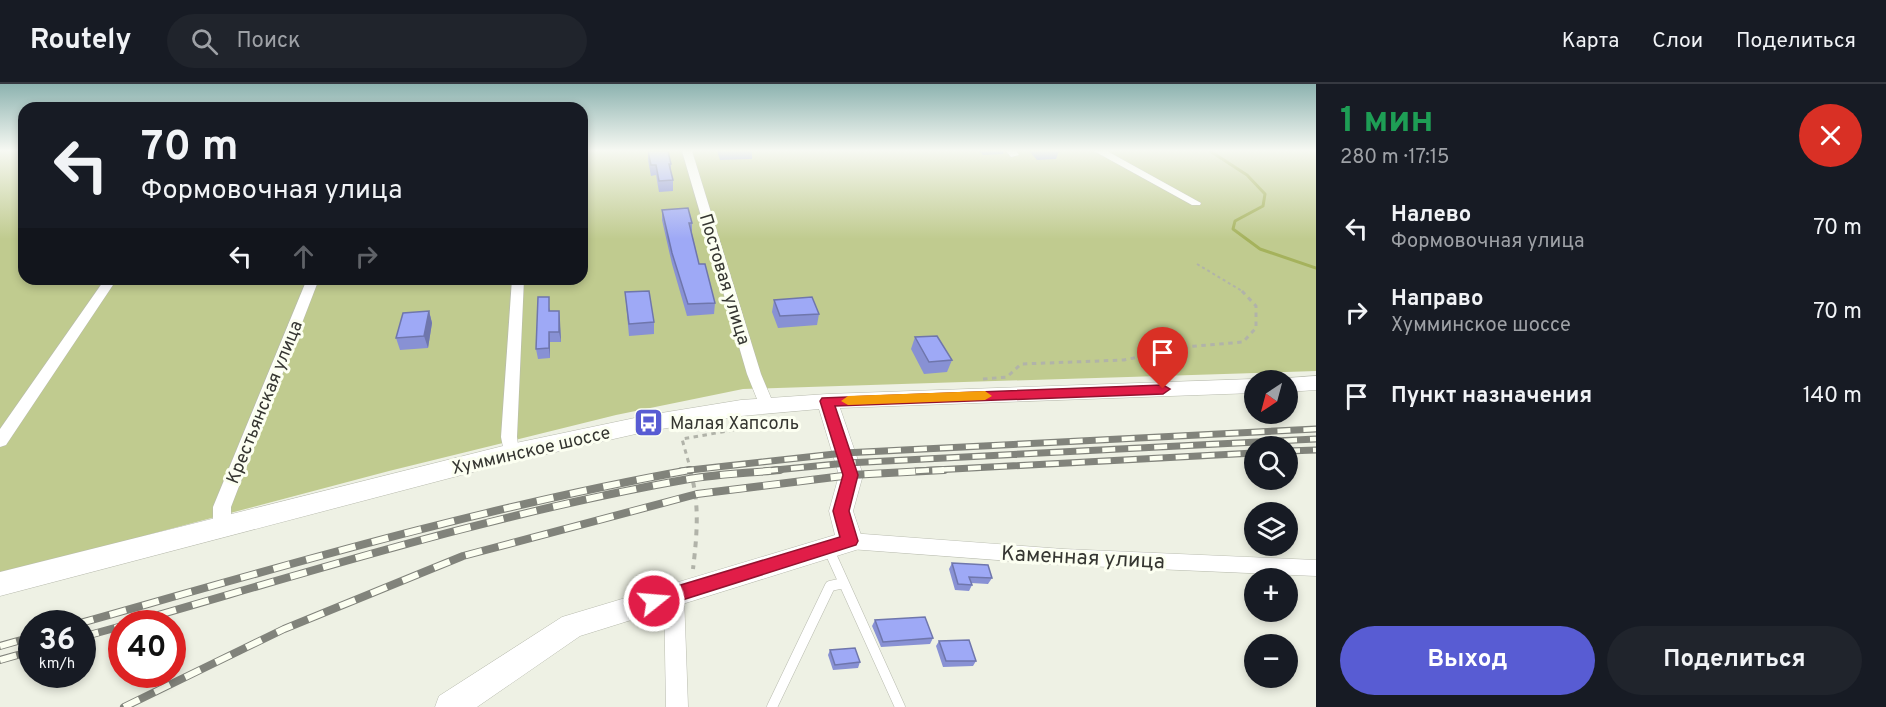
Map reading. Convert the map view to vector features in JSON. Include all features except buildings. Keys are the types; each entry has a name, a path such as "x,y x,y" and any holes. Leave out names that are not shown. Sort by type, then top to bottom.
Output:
{"main road":[{"path":"1298,384 1316,383"},
{"name":"Хумминское шоссе","path":"0,584 511,453 649,423 766,405 827,401 1244,386"},
{"path":"450,707 572,626 839,544 841,511 851,475 827,401"}],"street":[{"name":"Постовая улица","path":"696,180 754,374 766,405"},
{"path":"1153,180 1196,203"},
{"path":"0,441 107,285"},
{"name":"Крестьянская улица","path":"222,526 222,507 311,285"},
{"path":"511,453 509,437 518,285"},
{"name":"Каменная улица","path":"839,544 1316,568"},
{"path":"677,707 682,592"}],"lane":[{"path":"839,544 844,583 900,707"},
{"path":"772,707 830,586 844,583"}],"path":[{"path":"972,380 1007,377 1021,364 1124,360 1185,347 1243,342 1256,328 1256,306 1242,290 1197,264"},
{"path":"682,592 697,536 697,494 682,438 745,428"}],"green space":[{"path":"0,180 18,180 18,285 588,285 588,180 1316,180 1316,371 1244,370 1244,373 743,389 616,415 389,471 0,574"}],"waterway":[{"name":"Малая Хапсоль","path":"1252,180 1265,194 1263,206 1235,221 1233,229 1260,249 1316,268"}],"railway":[{"path":"690,470 844,453 1316,429"},
{"path":"765,471 847,463 1316,439"},
{"path":"1298,451 1316,450"},
{"path":"916,471 1244,454"},
{"path":"96,619 458,520 690,470"},
{"path":"681,471 690,470"},
{"path":"176,610 406,544 547,508 689,479 780,470"},
{"path":"124,707 284,629 463,556 697,494 851,475 944,470"},
{"path":"96,633 108,630"},
{"path":"0,646 18,641"},
{"path":"0,660 18,655"}],"slow traffic":[{"path":"848,401 985,396"}],"place":[{"name":"Малая Хапсоль","path":"649,423"}],"route":[{"path":"654,601 850,541 841,511 851,475 827,401 1163,389"}]}
